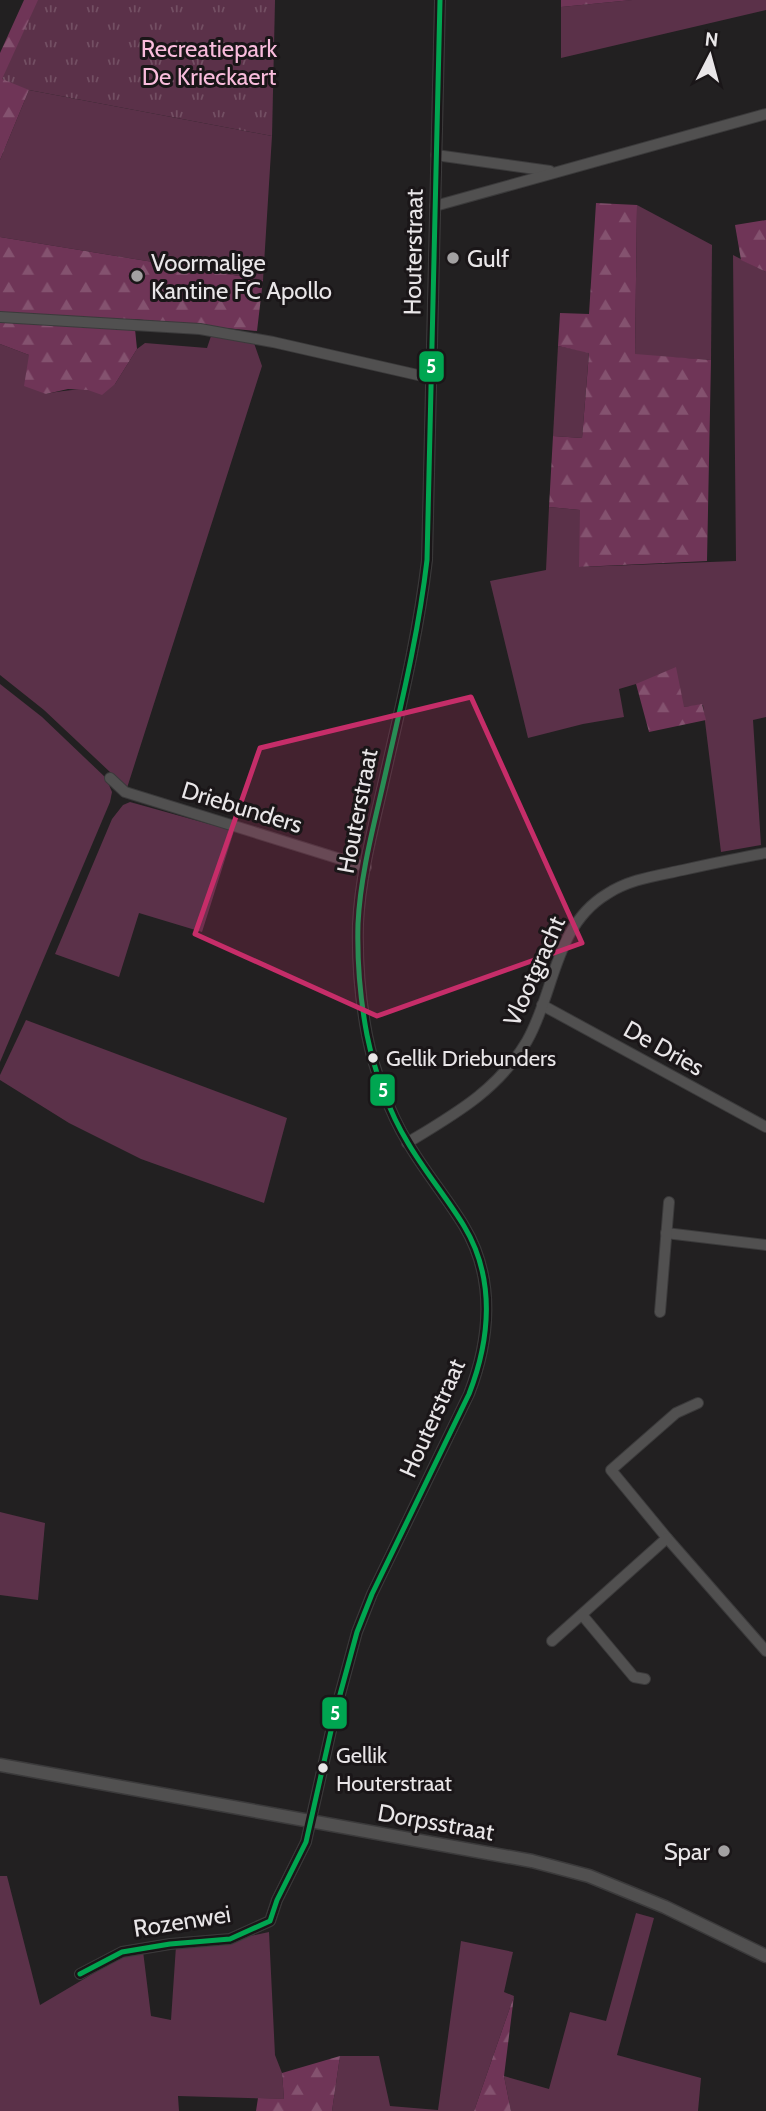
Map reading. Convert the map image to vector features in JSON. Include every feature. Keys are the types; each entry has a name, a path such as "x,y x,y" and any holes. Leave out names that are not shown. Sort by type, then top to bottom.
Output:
{"street":[{"name":"Houterstraat","path":"312,1821 335,1713 357,1632 372,1594 469,1394 480,1366 486,1339 488,1306 478,1259 466,1230 407,1143 382,1084 367,1037 358,977 358,936 366,867 423,600 427,560 440,0"},
{"path":"435,206 766,114"},
{"path":"436,155 554,172"},
{"path":"0,317 200,329 273,342 431,378"},
{"name":"Driebunders","path":"110,778 125,792 366,867"},
{"name":"Vlootgracht","path":"407,1143 488,1090 510,1066 528,1038 564,943 578,919 590,906 606,894 634,880 766,853"},
{"name":"De Dries","path":"542,1005 766,1127"},
{"path":"660,1312 669,1202"},
{"path":"667,1233 766,1245"},
{"path":"698,1403 676,1413 611,1470 766,1651"},
{"path":"552,1641 667,1538"},
{"path":"583,1616 634,1677 645,1679"},
{"name":"Dorpsstraat","path":"0,1765 532,1861 589,1876 665,1907 766,1956"},
{"name":"Rozenwei","path":"80,1974 122,1952 170,1944 230,1939 270,1921 277,1900 306,1842 312,1821"}],"highlighted area":[{"path":"471,697 582,943 377,1016 195,934 260,748"}],"green space":[{"path":"24,0 61,0 38,45 29,90 0,160 0,53"},
{"name":"Recreatiepark De Krieckaert","path":"38,0 275,0 272,136 29,90 2,79"},
{"path":"561,0 632,0 561,7"},
{"path":"632,0 766,0 766,10 561,58 561,7"},
{"path":"29,90 272,136 263,280 0,237 0,160"},
{"path":"596,203 637,205 635,354 711,360 707,561 579,567 580,510 549,507 553,436 582,438 589,353 558,346 560,313 589,314"},
{"path":"637,205 712,245 711,360 635,355"},
{"path":"766,220 766,272 741,260 735,225"},
{"path":"0,237 263,280 257,331 134,319 137,349 115,384 102,395 88,390 68,389 46,394 24,386 29,355 0,344"},
{"path":"733,255 766,272 766,717 753,720 761,845 721,852 703,705 684,707 636,684 619,689 624,717 528,738 490,581 546,570 549,507 580,510 580,567 736,561"},
{"path":"211,336 254,343 262,366 127,788 44,710 0,675 0,344 29,355 46,394 115,384 137,349 145,343 207,348"},
{"path":"558,346 589,352 582,438 553,436"},
{"path":"676,667 684,707 702,704 706,720 649,732 636,684"},
{"path":"0,684 42,717 106,778 112,792 0,1062"},
{"path":"130,802 234,831 202,932 139,913 119,977 55,954 112,819 123,805"},
{"path":"26,1020 287,1118 264,1203 141,1159 69,1123 0,1080"},
{"path":"0,1512 45,1523 38,1600 0,1595"},
{"path":"0,1876 7,1876 40,2005 128,1953 143,1951 151,2016 171,2020 176,1946 210,1945 269,1932 275,2055 282,2073 284,2099 178,2096 179,2111 0,2111"},
{"path":"636,1913 654,1918 617,2055 701,2078 698,2111 511,2111 504,2076 549,2089 570,2012 606,2021"},
{"path":"461,1941 513,1952 504,1992 514,1996 474,2111 332,2111 340,2056 379,2056 390,2106 438,2110"},
{"path":"514,1996 504,2076 511,2111 474,2111"},
{"path":"340,2056 332,2111 256,2111 258,2098 284,2099 282,2073"}],"transit line":[{"name":"5","path":"80,1974 122,1952 170,1944 230,1939 270,1921 277,1900 306,1842 335,1713 357,1632 372,1594 469,1394 482,1352 486,1310 481,1267 464,1226 408,1143 383,1091 367,1035 358,952 359,907 364,873 413,647 427,560 440,0"}],"place":[{"name":"Gulf","path":"453,258"},
{"name":"Voormalige Kantine FC Apollo","path":"137,276"},
{"name":"Gellik Driebunders","path":"373,1058"},
{"name":"Gellik Houterstraat","path":"323,1768"},
{"name":"Spar","path":"724,1851"}]}
